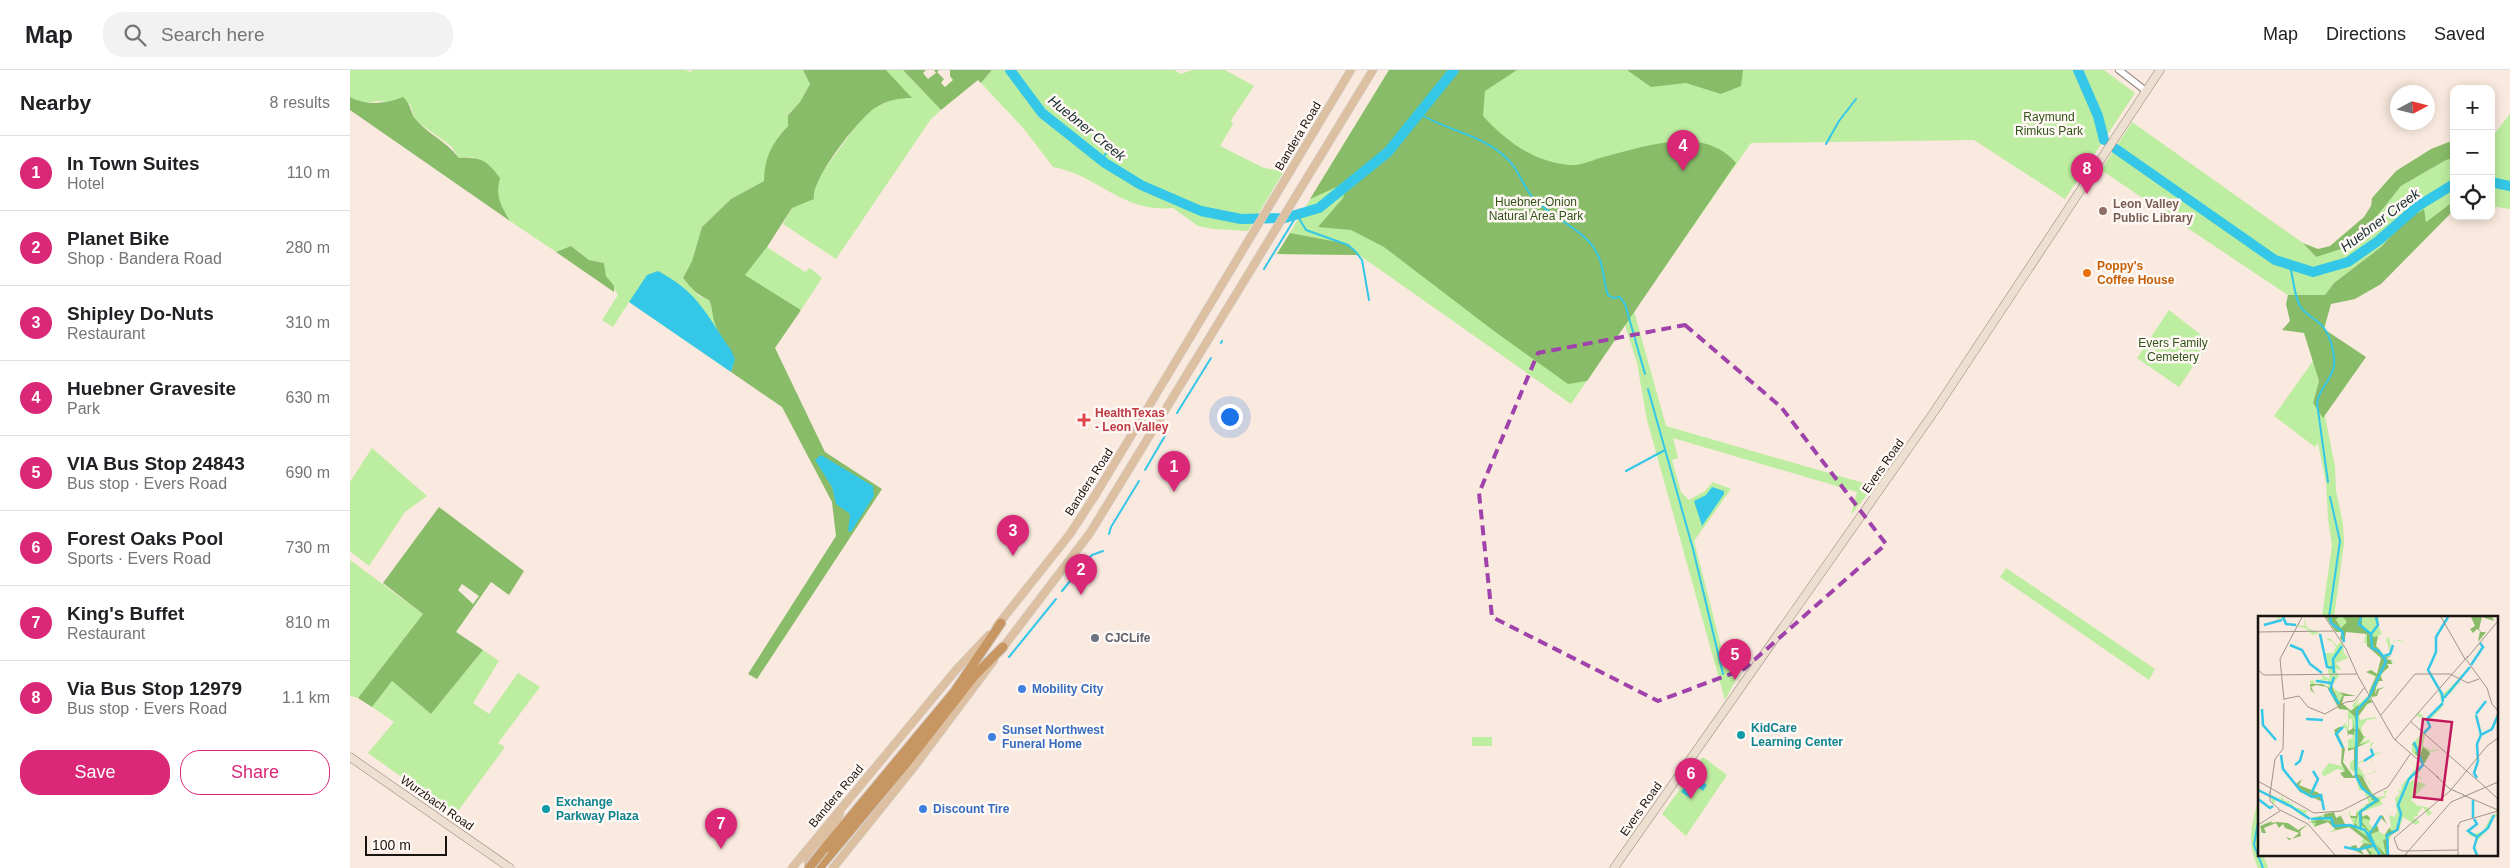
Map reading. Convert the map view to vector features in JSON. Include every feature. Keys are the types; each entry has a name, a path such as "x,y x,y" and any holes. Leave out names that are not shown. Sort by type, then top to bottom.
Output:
{"highway":[{"path":"819,868 827,851 955,690 1001,622"},
{"path":"809,868 827,851 908,761 975,675 1003,647"}],"main road":[{"name":"Bandera Road","path":"792,868 956,670 1001,622 1070,534 1096,494 1351,70"},
{"path":"832,868 914,767 1090,533 1373,70"},
{"name":"Evers Road","path":"1614,868 1936,409 2160,70"},
{"name":"Wurzbach Road","path":"350,757 510,868"},
{"path":"809,868 808,860 836,824 841,808"}],"street":[{"path":"2119,70 2146,91"}],"highlighted area":[{"path":"1685,325 1781,407 1886,544 1744,669 1658,701 1492,617 1479,493 1538,353"}],"green space":[{"path":"350,70 685,70 691,72 692,70 803,70 810,84 800,102 788,114 788,126 778,137 764,181 731,199 702,227 692,261 683,278 699,296 709,300 731,372 629,302 613,327 602,320 618,295 606,276 604,263 589,260 571,246 556,252 510,221 498,201 497,192 473,157 459,158 451,146 415,120 410,104 378,101 362,103 350,97"},
{"path":"803,70 886,70 912,98 884,103 875,108 858,124 827,165 815,190 814,199 792,208 767,247 745,275 801,310 775,348 825,452 882,489 757,679 748,674 836,536 832,502 782,407 731,372 733,359 718,332 709,300 694,291 683,278 692,261 702,227 731,199 764,181 767,158 770,151 788,126 788,115 800,102 810,84"},
{"path":"886,70 903,70 941,110 931,119 836,259 783,224 792,208 812,193 822,173 860,120 874,108 896,98 911,98"},
{"path":"903,70 926,70 923,73 928,79 936,73 934,70 939,70 937,72 944,79 941,83 945,87 953,80 950,76 950,70 992,70 981,83 978,80 941,110"},
{"path":"992,70 1174,70 1181,74 1192,70 1225,70 1254,86 1231,120 1233,124 1220,146 1264,168 1284,171 1248,231 1198,226 1173,208 1155,208 1139,205 1084,177 1053,167 1024,129 981,83"},
{"name":"Huebner-Onion Natural Area Park","path":"1389,70 2104,70 2135,93 2065,199 1974,140 1751,143 1634,311 1666,426 1874,486 1851,515 1857,492 1673,438 1678,458 1672,460 1681,492 1689,500 1705,491 1713,482 1731,489 1694,541 1724,658 1741,670 1725,700 1647,420 1637,363 1625,325 1571,404 1359,255 1277,254"},
{"name":"Huebner-Onion Natural Area Park","path":"1389,70 1517,70 1485,91 1483,116 1512,142 1545,160 1577,165 1653,144 1690,141 1707,144 1723,151 1736,163 1587,381 1568,384 1494,331 1384,247 1351,230 1318,227 1343,198 1348,182 1310,199"},
{"path":"1627,70 1743,70 1741,86 1721,94 1686,83 1651,87"},
{"path":"350,97 363,102 376,103 403,97 417,121 449,147 459,158 479,159 495,172 500,178 498,190 500,201 510,221 350,110"},
{"path":"2510,114 2510,209 2495,207 2495,133"},
{"path":"2132,122 2303,243 2316,257 2369,226 2401,186 2450,159 2450,204 2426,222 2423,210 2403,222 2381,247 2334,283 2325,295 2289,296 2101,170"},
{"path":"2450,142 2450,159 2401,186 2369,226 2350,246 2316,257 2303,243 2318,249 2330,246 2364,217 2371,206 2372,198 2396,171 2431,149"},
{"path":"2450,204 2450,214 2381,284 2355,299 2331,304 2324,329 2366,357 2323,418 2313,403 2319,381 2304,333 2282,330 2290,321 2286,304 2288,295 2325,295 2334,283 2381,247 2403,222 2424,209 2426,222"},
{"path":"1290,233 1348,244 1359,255 1277,254"},
{"path":"571,246 589,260 604,263 606,276 614,286 614,292 556,252"},
{"path":"767,247 805,272 810,268 822,278 801,310 744,275"},
{"name":"Evers Family Cemetery","path":"2169,310 2210,342 2179,387 2137,358"},
{"path":"2313,361 2319,381 2313,403 2323,417 2325,416 2343,524 2344,543 2334,616 2322,616 2332,545 2326,483 2318,443 2315,447 2274,416"},
{"path":"372,448 427,496 405,512 369,566 350,551 350,482"},
{"path":"439,507 524,571 509,595 491,582 456,632 483,650 431,714 392,681 372,707 358,698 423,614 383,583","holes":["462,584 479,596 473,604 458,590"]},
{"path":"350,560 423,614 358,698 350,696"},
{"path":"2006,568 2155,669 2149,680 2000,577"},
{"path":"483,650 499,661 473,703 489,714 518,673 540,687 498,743 505,747 455,815 368,753 394,722 372,707 392,681 431,714"},
{"path":"1472,737 1492,737 1492,746 1472,746"},
{"path":"1703,757 1727,775 1686,836 1662,814"},
{"path":"2258,800 2258,856 2264,856 2268,868 2258,868 2254,858 2251,832"}],"water":[{"path":"658,271 683,287 700,305 731,350 735,359 731,372 629,302 647,275"},
{"path":"821,455 873,486 874,496 851,532 848,531 850,514 836,504 832,487 815,460"},
{"path":"1712,487 1724,491 1724,494 1702,526 1694,501 1706,495"},
{"path":"1693,775 1707,785 1703,791 1698,787 1690,798 1681,792"}],"waterway":[{"name":"Huebner Creek","path":"1010,70 1042,113 1105,163 1141,185 1201,211 1241,219 1285,218 1319,208 1388,152 1454,70"},
{"name":"Huebner Creek","path":"2078,70 2098,116 2104,140"},
{"path":"1826,144 1839,121 1856,99"},
{"path":"1420,114 1493,147 1512,164 1537,202 1588,241 1598,254 1608,295 1613,298 1620,297 1625,304 1645,374"},
{"path":"1101,160 1109,149"},
{"name":"Huebner Creek","path":"2116,149 2275,260 2313,272 2348,262 2378,241 2418,206 2450,186"},
{"name":"Huebner Creek","path":"2495,183 2510,186"},
{"path":"1264,269 1297,215 1306,230 1348,245 1355,251 1362,260 1369,300"},
{"path":"2290,265 2298,302 2306,313 2325,330 2333,354 2333,370 2320,393 2317,403 2328,482"},
{"path":"1177,413 1211,358"},
{"path":"1648,389 1693,549 1723,674"},
{"path":"1145,470 1166,434"},
{"path":"1626,471 1665,450"},
{"path":"1109,534 1111,527 1139,481"},
{"path":"2329,616 2340,541 2330,497"},
{"path":"1082,566 1092,555 1103,551"},
{"path":"1062,591 1075,575"},
{"path":"1009,657 1056,599"},
{"path":"2258,822 2254,845 2258,855"},
{"path":"2258,856 2263,868"}],"place":[{"name":"Huebner Gravesite","path":"1683,171"},
{"name":"Via Bus Stop 12979","path":"2087,194"},
{"name":"Leon Valley Public Library","path":"2103,211"},
{"name":"Poppy's Coffee House","path":"2087,273"},
{"name":"HealthTexas - Leon Valley","path":"1084,420"},
{"name":"In Town Suites","path":"1174,492"},
{"name":"Shipley Do-Nuts","path":"1013,556"},
{"name":"Planet Bike","path":"1081,595"},
{"name":"CJCLife","path":"1095,638"},
{"name":"VIA Bus Stop 24843","path":"1735,680"},
{"name":"Mobility City","path":"1022,689"},
{"name":"KidCare Learning Center","path":"1741,735"},
{"name":"Sunset Northwest Funeral Home","path":"992,737"},
{"name":"Forest Oaks Pool","path":"1691,799"},
{"name":"Exchange Parkway Plaza","path":"546,809"},
{"name":"Discount Tire","path":"923,809"},
{"name":"King's Buffet","path":"721,849"}],"park label":[{"name":"Raymund Rimkus Park","path":"2049,124"}]}
